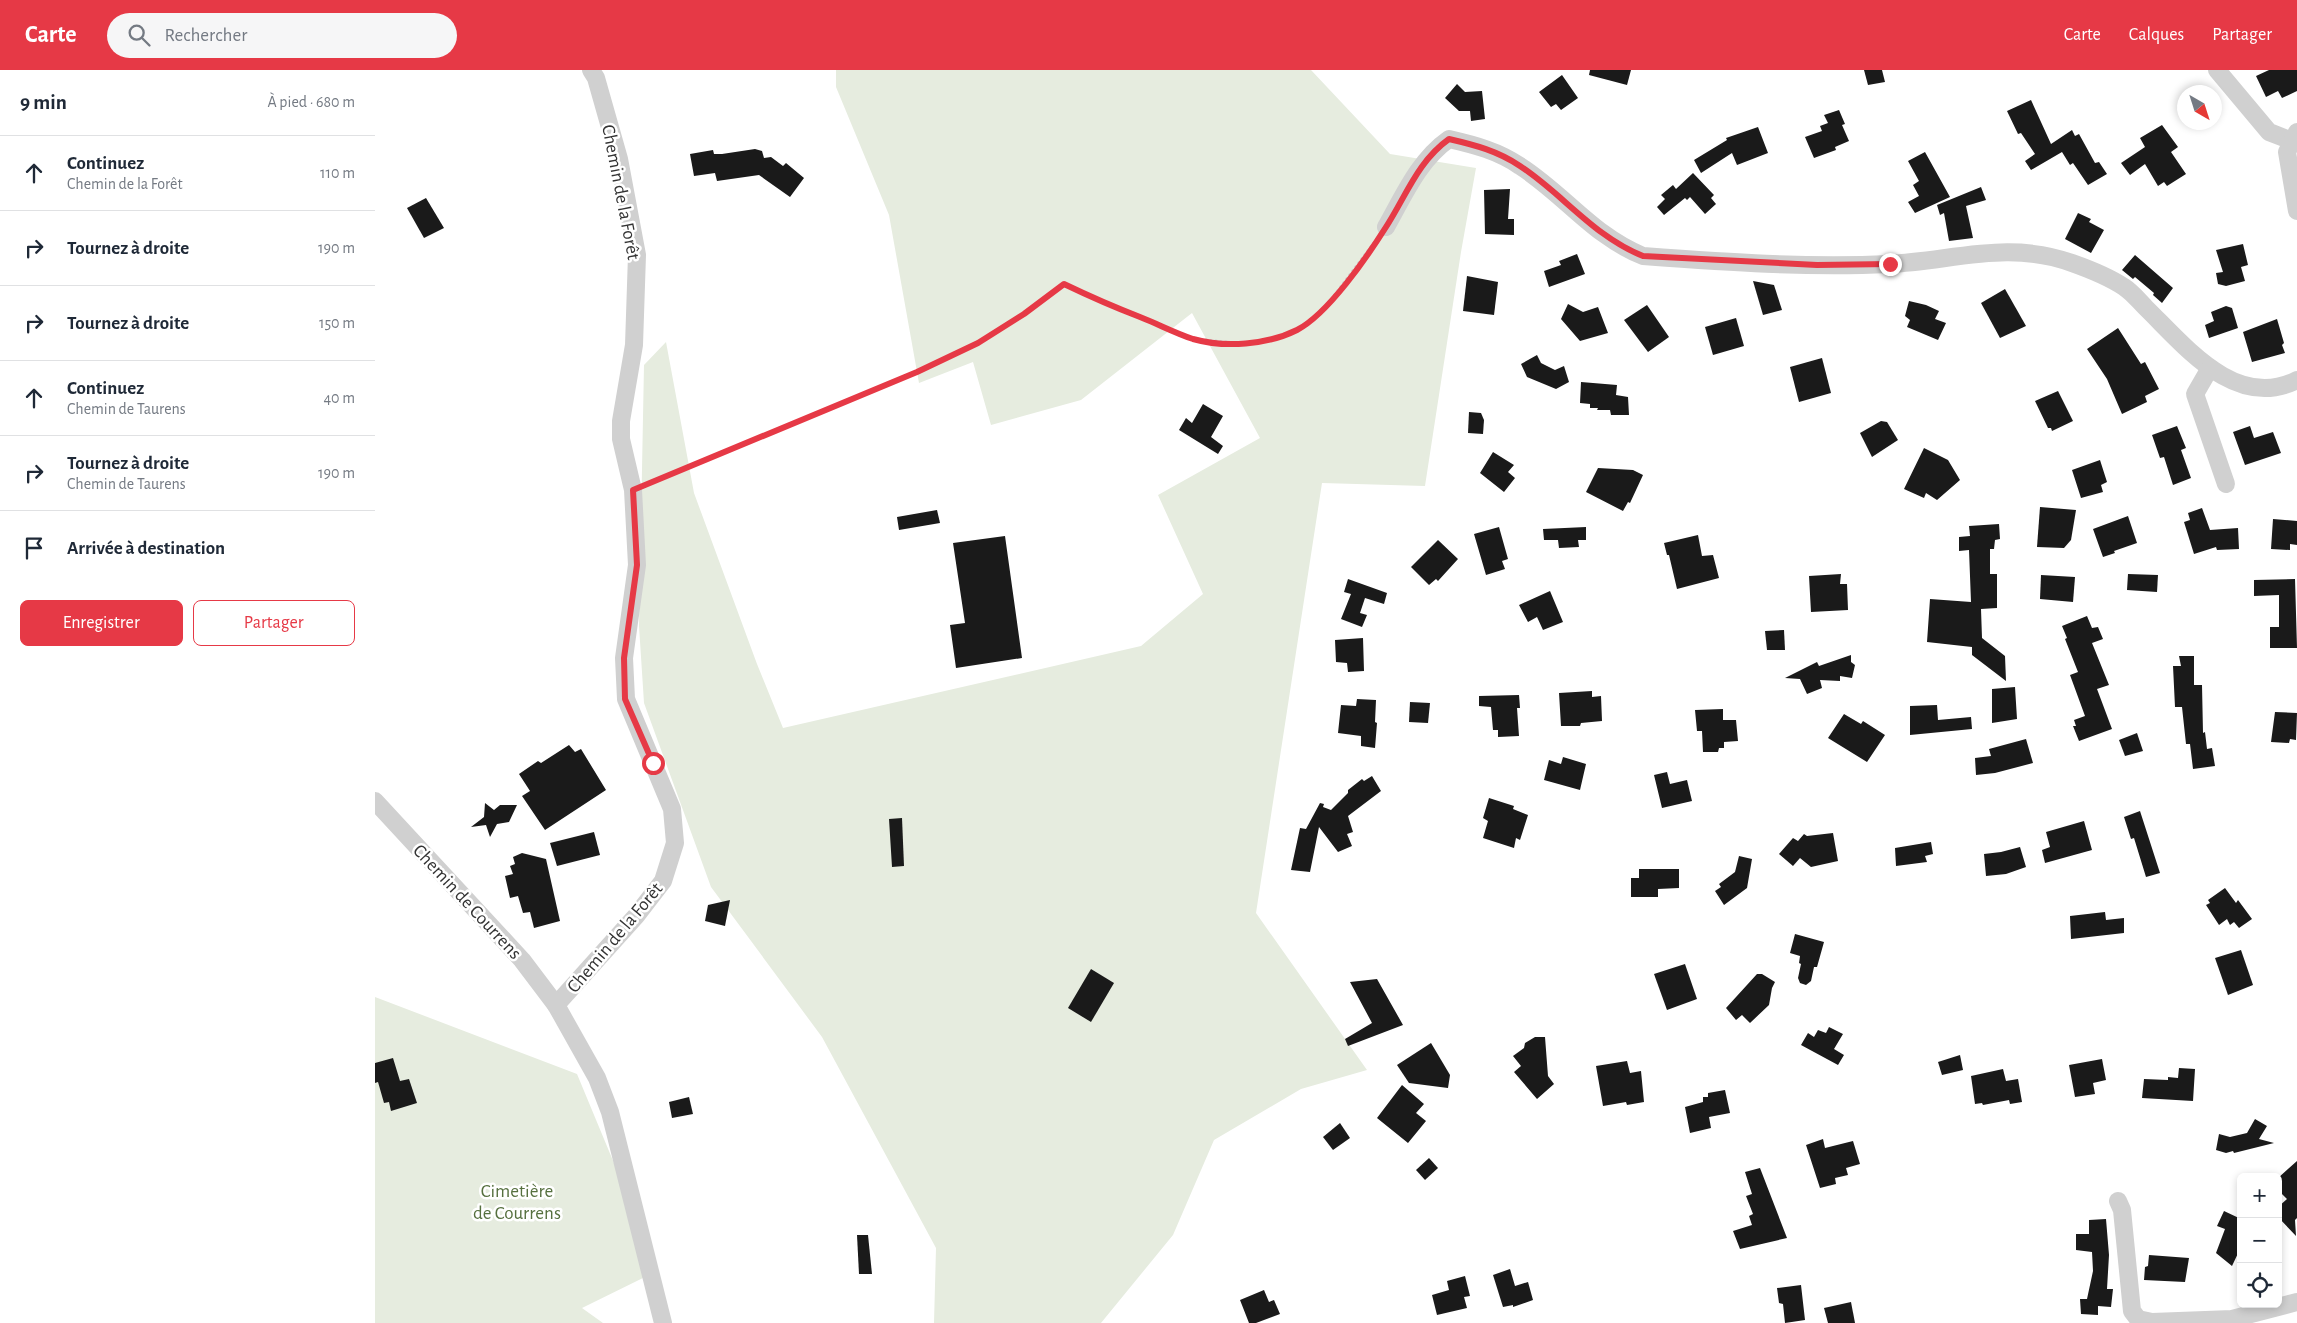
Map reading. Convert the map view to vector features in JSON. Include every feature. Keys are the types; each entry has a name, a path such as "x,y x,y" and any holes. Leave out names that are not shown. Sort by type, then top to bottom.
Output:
{"street":[{"name":"Chemin de la Forêt","path":"591,70 596,78 619,159 637,255 634,346 621,421 621,439 633,490 637,565 624,658 625,699 672,810 675,843 663,881 636,916 556,1005 597,1078 610,1112 663,1323"},
{"path":"2217,70 2269,132 2295,136 2287,152 2297,211"},
{"path":"1386,227 1417,173 1434,149 1449,139 1491,150 1521,166 1622,248 1643,256 1817,265 1890,264 1972,254 2027,252 2053,257 2073,264 2124,287 2202,363 2239,385 2266,390 2297,380"},
{"path":"2210,368 2195,394 2226,484"},
{"name":"Chemin de Courrens","path":"375,801 522,960 556,1005"},
{"path":"2118,1202 2122,1210 2131,1311 2138,1319 2152,1322 2232,1319 2297,1302"}],"path":[{"path":"633,490 943,360 978,343 1024,314 1064,284 1194,339 1234,343 1266,342 1298,329 1323,309 1386,227"}],"green space":[{"path":"836,70 1311,70 1390,154 1476,168 1461,252 1425,486 1322,483 1256,913 1367,1070 1301,1089 1214,1140 1173,1235 1101,1323 934,1323 936,1248 822,1037 711,887 644,703 639,626 644,365 666,342 694,493 757,664 783,728 1141,646 1203,594 1158,495 1260,438 1192,313 1081,400 991,425 973,362 919,383 889,215 836,87"},
{"name":"Cimetière de Courrens","path":"375,997 577,1074 621,1180 647,1276 582,1308 603,1323 375,1323"}],"building":[{"path":"1590,70 1631,70 1627,85 1589,75"},
{"path":"1864,70 1882,70 1885,82 1868,85"},
{"path":"2269,70 2297,70 2297,91 2282,98 2278,91 2266,97 2256,76"},
{"path":"1562,75 1578,98 1561,110 1556,104 1551,107 1539,92"},
{"path":"1457,84 1465,92 1482,91 1485,119 1471,121 1470,111 1459,111 1445,98"},
{"path":"2031,100 2051,144 2072,130 2075,136 2079,134 2095,163 2099,162 2107,174 2088,185 2073,163 2070,165 2062,152 2031,170 2025,161 2035,154 2021,133 2018,134 2007,111"},
{"path":"1839,110 1845,124 1842,125 1849,141 1835,147 1836,150 1814,158 1805,137 1822,131 1820,126 1828,123 1824,115"},
{"path":"2162,125 2178,147 2171,152 2186,174 2167,186 2164,182 2158,186 2145,164 2130,175 2121,163 2145,147 2140,138"},
{"path":"1758,127 1768,153 1737,165 1732,153 1701,173 1694,160 1727,140 1726,138"},
{"path":"755,149 762,151 764,158 771,157 783,166 786,163 804,178 790,197 759,175 717,181 715,173 694,176 690,154 713,150 714,154 722,154"},
{"path":"1925,152 1950,197 1915,213 1908,202 1919,196 1913,185 1919,181 1908,161"},
{"path":"1693,173 1714,195 1711,198 1716,204 1705,214 1690,197 1687,200 1685,198 1664,215 1657,207 1665,199 1661,195 1673,185 1676,189"},
{"path":"1981,187 1986,200 1966,206 1973,238 1949,241 1944,213 1940,215 1937,205"},
{"path":"1510,189 1508,219 1514,219 1514,235 1485,234 1484,190"},
{"path":"426,198 444,228 424,238 407,208"},
{"path":"2078,213 2091,219 2089,222 2104,230 2091,253 2065,239"},
{"path":"2243,244 2248,265 2241,267 2245,281 2226,286 2218,284 2216,273 2223,272 2216,250"},
{"path":"1577,254 1585,274 1549,287 1544,271 1561,265 1559,261"},
{"path":"2135,255 2173,288 2162,303 2153,295 2154,293 2135,277 2133,279 2122,270"},
{"path":"1467,276 1498,282 1494,315 1463,311"},
{"path":"1753,281 1774,285 1782,310 1763,315"},
{"path":"2005,289 2026,326 2000,338 1981,303"},
{"path":"1909,301 1926,305 1939,311 1935,319 1946,323 1938,340 1907,327 1910,320 1905,316"},
{"path":"1568,304 1583,312 1598,307 1608,333 1580,341 1561,319"},
{"path":"1647,305 1669,337 1648,352 1624,320"},
{"path":"2226,306 2232,308 2238,328 2209,338 2205,325 2214,321 2211,312"},
{"path":"1736,318 1744,346 1713,355 1705,327"},
{"path":"2277,319 2285,353 2252,362 2243,332"},
{"path":"2118,328 2141,364 2145,362 2159,389 2145,396 2147,402 2122,414 2107,379 2087,349"},
{"path":"1537,355 1541,363 1555,370 1564,366 1569,382 1556,389 1527,377 1521,364"},
{"path":"1822,358 1831,393 1799,402 1790,367"},
{"path":"1581,382 1617,385 1616,395 1628,397 1629,415 1611,415 1610,410 1597,410 1598,408 1590,408 1590,404 1580,403"},
{"path":"2058,391 2073,421 2052,431 2051,428 2048,428 2035,401"},
{"path":"1203,404 1223,416 1211,437 1223,446 1218,454 1179,430 1186,418 1192,423"},
{"path":"1469,412 1481,413 1484,420 1483,434 1468,433"},
{"path":"1881,421 1887,422 1898,440 1872,457 1860,433"},
{"path":"2177,426 2186,448 2181,450 2191,478 2173,485 2164,457 2160,458 2152,435"},
{"path":"2250,426 2254,438 2273,432 2281,453 2245,465 2233,432"},
{"path":"1924,448 1948,460 1960,480 1937,500 1926,493 1924,498 1904,489"},
{"path":"1493,452 1514,465 1508,472 1515,478 1504,492 1480,473"},
{"path":"2100,460 2107,482 2101,485 2103,492 2081,498 2072,470"},
{"path":"1598,468 1633,470 1643,475 1630,503 1628,502 1623,511 1586,492"},
{"path":"2040,507 2076,510 2071,540 2064,548 2037,547"},
{"path":"2202,508 2210,530 2238,528 2239,549 2217,550 2216,547 2194,554 2184,522 2190,520 2188,513"},
{"path":"937,510 940,523 899,530 897,517"},
{"path":"2128,516 2137,543 2103,557 2093,529"},
{"path":"2273,519 2297,521 2297,545 2290,544 2290,550 2271,549"},
{"path":"1999,524 2000,539 1995,540 1994,549 1990,549 1990,574 1997,574 1997,608 1981,609 1982,638 2005,656 2006,681 1972,655 1972,647 1927,642 1930,599 1971,602 1969,550 1959,551 1959,537 1970,536 1969,526"},
{"path":"1499,527 1508,559 1502,561 1505,569 1486,575 1474,534"},
{"path":"1586,527 1586,540 1578,540 1579,547 1559,548 1558,540 1544,540 1543,529"},
{"path":"1698,535 1702,556 1713,555 1719,578 1677,589 1669,555 1667,555 1664,543"},
{"path":"1005,536 1022,658 956,668 950,625 965,623 953,543"},
{"path":"1438,540 1458,559 1438,581 1436,579 1429,585 1411,567"},
{"path":"1841,574 1840,584 1847,584 1848,610 1811,612 1809,576"},
{"path":"2128,574 2158,575 2157,592 2127,590"},
{"path":"2041,575 2075,577 2073,602 2040,599"},
{"path":"1348,579 1387,593 1384,604 1365,598 1360,613 1367,615 1362,627 1341,619 1351,594 1344,592"},
{"path":"2295,579 2297,648 2270,648 2270,627 2279,627 2279,595 2254,596 2254,580"},
{"path":"1550,591 1563,622 1543,630 1537,617 1528,622 1519,605"},
{"path":"2087,616 2092,628 2098,627 2103,639 2092,643 2109,685 2097,689 2112,729 2079,741 2073,726 2076,726 2074,720 2085,716 2070,675 2078,672 2062,626"},
{"path":"1784,630 1785,650 1767,650 1765,631"},
{"path":"1363,638 1364,671 1348,672 1347,663 1336,662 1335,640"},
{"path":"1851,655 1851,662 1855,665 1852,678 1840,676 1840,681 1820,680 1822,688 1807,694 1800,679 1785,678 1817,662 1819,666"},
{"path":"2179,656 2194,656 2194,685 2202,685 2203,733 2205,732 2207,749 2212,748 2215,766 2193,769 2190,744 2186,744 2182,707 2175,707 2173,666 2181,666"},
{"path":"2015,687 2017,719 1992,723 1992,689"},
{"path":"1592,691 1592,697 1601,696 1602,721 1581,723 1580,726 1561,726 1559,693"},
{"path":"1519,695 1520,708 1517,708 1519,736 1498,737 1498,730 1493,730 1491,707 1479,706 1479,696"},
{"path":"1357,699 1376,700 1375,748 1361,746 1361,736 1338,733 1341,705 1356,706"},
{"path":"1410,702 1430,703 1428,723 1409,722"},
{"path":"1937,705 1938,720 1971,717 1972,729 1910,735 1910,706"},
{"path":"1723,709 1723,720 1736,720 1738,741 1724,742 1724,748 1719,748 1718,752 1703,752 1702,731 1697,731 1695,710"},
{"path":"2275,712 2297,713 2296,740 2290,739 2289,743 2271,742"},
{"path":"1844,714 1861,724 1863,721 1885,735 1867,762 1828,738"},
{"path":"2137,733 2143,751 2125,756 2119,740"},
{"path":"2026,739 2033,763 1995,773 1976,775 1975,758 1991,756 1989,749"},
{"path":"569,745 575,752 581,749 606,790 545,830 522,796 530,791 519,774 538,761 541,763"},
{"path":"1563,757 1586,764 1580,790 1544,780 1549,760 1561,764"},
{"path":"1667,772 1670,784 1687,780 1692,801 1662,808 1654,775"},
{"path":"1372,776 1381,791 1348,816 1353,832 1347,834 1352,846 1338,852 1319,827 1310,872 1291,870 1300,828 1306,829 1320,803 1324,804 1323,807 1331,810 1348,793 1348,790 1362,779 1364,781"},
{"path":"1489,798 1514,806 1513,809 1528,815 1520,840 1516,838 1514,848 1483,838 1488,821 1483,818"},
{"path":"485,803 494,810 500,805 517,805 509,822 497,824 490,837 486,825 471,827 484,817"},
{"path":"2140,811 2160,873 2146,877 2134,838 2131,839 2124,817"},
{"path":"902,818 904,866 892,867 889,819"},
{"path":"2084,821 2092,850 2045,863 2042,850 2050,847 2046,832"},
{"path":"594,832 600,855 557,866 550,843"},
{"path":"1833,833 1838,861 1811,867 1800,858 1793,866 1779,854 1793,838 1798,841 1804,834 1807,836"},
{"path":"1931,842 1933,854 1925,856 1927,862 1896,866 1895,848"},
{"path":"2020,847 2026,867 2006,874 1986,876 1984,854"},
{"path":"522,853 546,859 560,921 534,928 530,912 523,913 518,896 510,898 505,876 513,874 510,866 515,864 513,857"},
{"path":"1739,856 1752,859 1747,888 1724,905 1715,891 1721,887 1719,884 1735,872"},
{"path":"1639,869 1679,869 1679,888 1658,889 1658,897 1631,897 1631,878 1639,878"},
{"path":"2225,888 2236,903 2238,900 2252,919 2239,928 2234,922 2230,925 2227,919 2219,925 2206,905 2210,903 2208,900"},
{"path":"730,900 725,926 705,921 708,905"},
{"path":"2105,912 2106,920 2124,918 2124,933 2071,939 2070,916"},
{"path":"1795,934 1824,942 1817,967 1814,967 1811,981 1806,985 1800,983 1798,978 1801,964 1799,963 1800,956 1790,953"},
{"path":"2241,950 2253,985 2228,995 2215,958"},
{"path":"1685,964 1697,999 1667,1010 1654,974"},
{"path":"1091,969 1114,983 1091,1022 1068,1008"},
{"path":"1757,974 1762,974 1775,982 1769,1005 1750,1023 1742,1015 1736,1020 1726,1008"},
{"path":"1377,979 1403,1025 1348,1046 1345,1039 1372,1023 1350,982"},
{"path":"1829,1027 1843,1034 1834,1049 1844,1055 1838,1065 1801,1045 1808,1033 1814,1037 1818,1030 1826,1033"},
{"path":"1535,1037 1545,1037 1548,1076 1554,1084 1537,1099 1514,1072 1521,1066 1513,1056 1524,1048 1525,1043"},
{"path":"1431,1043 1450,1075 1448,1088 1409,1083 1397,1065"},
{"path":"1960,1055 1963,1070 1942,1075 1938,1062"},
{"path":"393,1058 400,1081 409,1079 417,1103 391,1111 389,1102 384,1103 378,1082 375,1083 375,1063"},
{"path":"2102,1059 2106,1080 2093,1083 2095,1094 2075,1097 2069,1065"},
{"path":"1627,1061 1630,1073 1641,1071 1644,1102 1627,1105 1626,1102 1603,1106 1596,1066"},
{"path":"2179,1068 2195,1069 2193,1101 2142,1098 2144,1079 2168,1080 2168,1077 2178,1078"},
{"path":"2003,1069 2006,1081 2018,1079 2022,1102 2010,1104 2009,1100 1983,1105 1982,1103 1975,1104 1971,1076"},
{"path":"1402,1085 1424,1104 1416,1113 1426,1121 1408,1143 1377,1118"},
{"path":"1725,1090 1730,1113 1709,1117 1711,1128 1690,1133 1685,1107 1703,1102 1703,1097 1708,1097 1708,1093"},
{"path":"689,1097 693,1114 672,1118 669,1102"},
{"path":"2255,1119 2267,1126 2259,1139 2274,1143 2234,1153 2233,1151 2226,1153 2216,1150 2219,1134 2230,1137 2247,1133"},
{"path":"1340,1123 1350,1138 1333,1150 1323,1137"},
{"path":"1823,1139 1825,1148 1853,1141 1860,1164 1846,1168 1848,1175 1835,1178 1836,1184 1820,1188 1806,1145"},
{"path":"1429,1158 1438,1168 1425,1180 1416,1170"},
{"path":"2297,1161 2296,1236 2282,1221 2282,1203 2287,1199 2282,1194 2282,1174"},
{"path":"1760,1168 1787,1238 1740,1249 1733,1231 1752,1225 1749,1216 1753,1214 1746,1196 1752,1194 1745,1172"},
{"path":"2224,1211 2237,1217 2237,1255 2232,1266 2216,1253 2225,1229 2217,1226"},
{"path":"2106,1219 2109,1255 2107,1289 2113,1289 2111,1307 2098,1306 2098,1315 2081,1314 2080,1299 2087,1299 2093,1271 2092,1252 2076,1250 2076,1234 2089,1234 2089,1220"},
{"path":"857,1235 868,1235 872,1274 859,1274"},
{"path":"2149,1255 2189,1258 2185,1282 2144,1280 2145,1267 2148,1266"},
{"path":"1510,1269 1515,1286 1528,1282 1533,1300 1513,1307 1513,1305 1503,1307 1493,1275"},
{"path":"1465,1276 1470,1296 1464,1297 1467,1308 1437,1315 1432,1295 1449,1290 1447,1281"},
{"path":"1801,1285 1805,1320 1785,1323 1783,1304 1779,1303 1777,1288"},
{"path":"1264,1290 1269,1302 1274,1300 1280,1314 1256,1323 1249,1323 1240,1300"},
{"path":"1851,1302 1855,1323 1828,1323 1824,1308"}],"route":[{"path":"653,763 625,699 624,658 637,565 633,490 917,372 978,343 1024,314 1064,284 1194,339 1234,343 1266,342 1298,329 1323,309 1358,266 1386,227 1417,173 1434,149 1449,139 1491,150 1521,166 1622,248 1643,256 1817,265 1890,264"}]}
